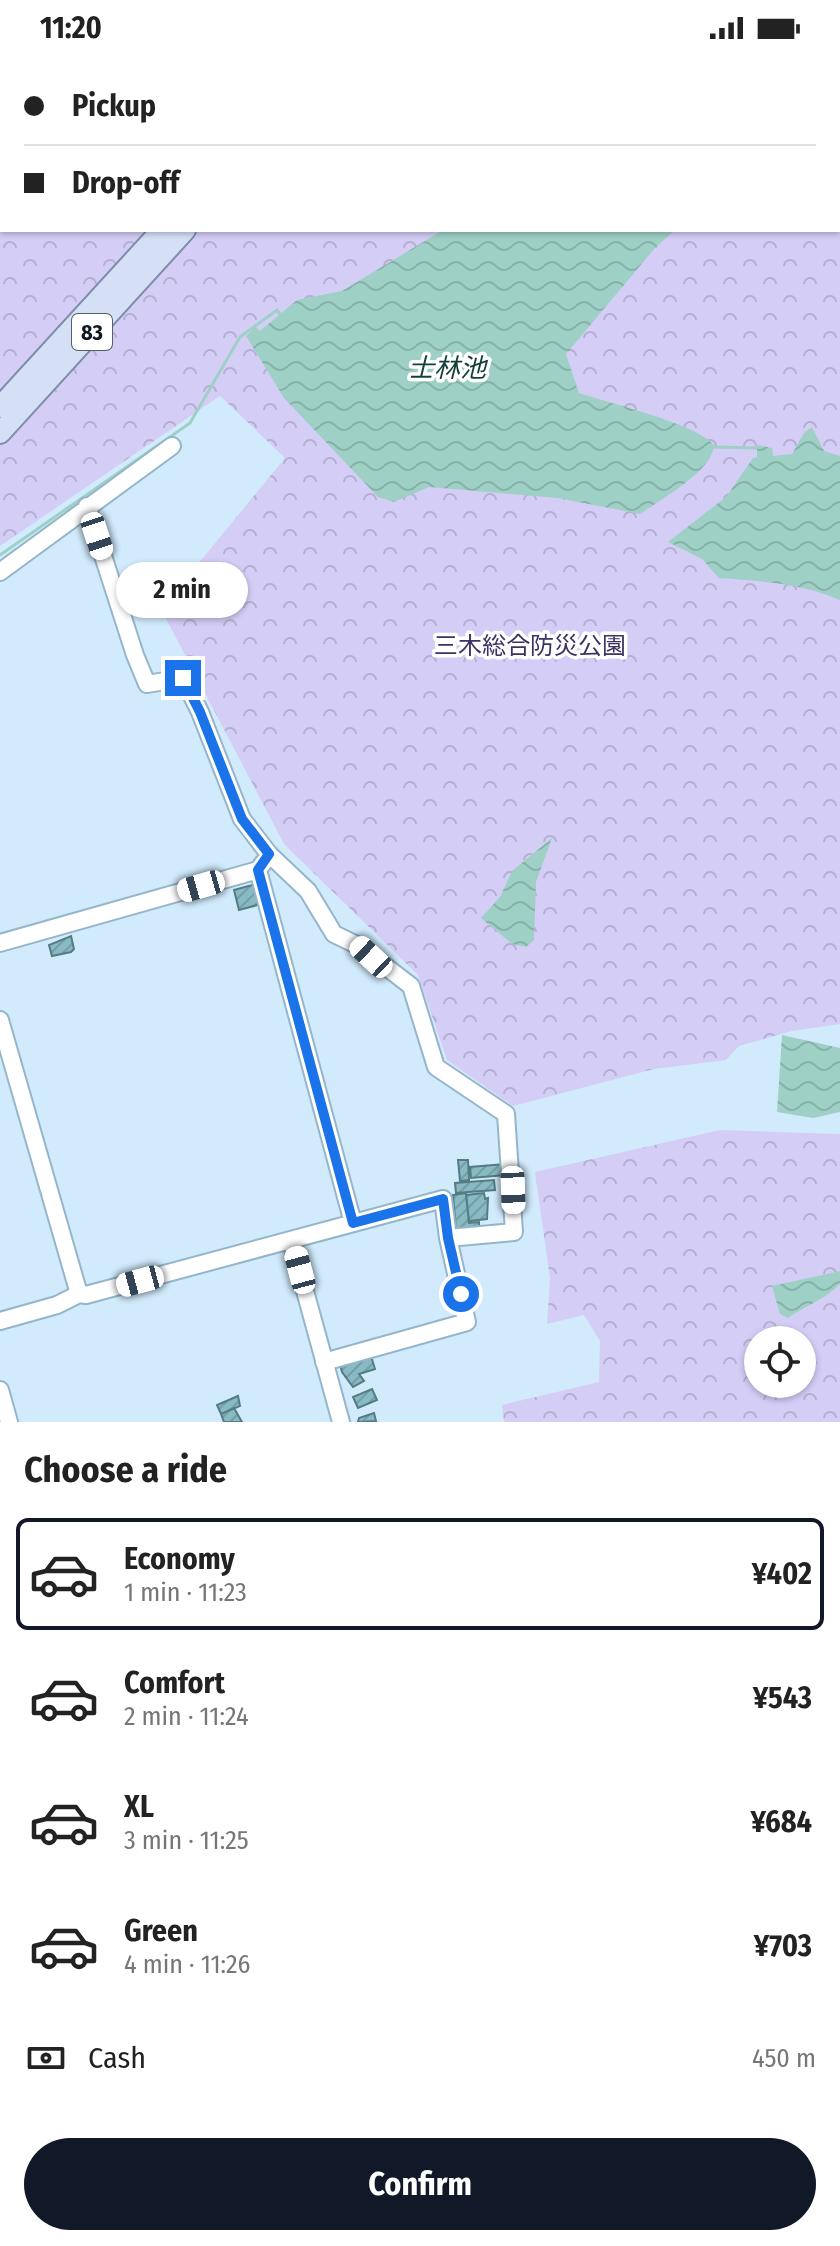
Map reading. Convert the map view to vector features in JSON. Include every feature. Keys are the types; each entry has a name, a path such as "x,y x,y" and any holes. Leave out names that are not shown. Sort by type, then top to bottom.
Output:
{"main road":[{"name":"83","path":"0,407 160,232"},
{"name":"83","path":"0,433 183,232"}],"street":[{"path":"0,572 172,446"},
{"path":"87,506 147,684 183,678 200,712 242,819 269,854 308,891 334,934 359,946 411,986 436,1067 506,1114 514,1232 448,1238"},
{"path":"0,943 258,870 269,854"},
{"path":"258,870 353,1223"},
{"path":"0,1020 79,1294"},
{"path":"0,1321 57,1305 79,1294 86,1295 443,1199 448,1238 467,1322 324,1362"},
{"path":"291,1240 341,1422"},
{"path":"0,1390 9,1422"}],"green space":[{"name":"三木総合防災公園","path":"0,232 840,232 840,1024 792,1031 739,1046 726,1060 654,1069 513,1106 447,1060 418,975 284,844 161,609 285,458 220,396 0,546"},
{"path":"720,1130 840,1134 840,1271 772,1287 788,1318 840,1284 840,1422 504,1422 502,1405 599,1382 600,1341 584,1315 547,1324 550,1278 535,1172"}],"water":[{"name":"士林池","path":"440,232 673,232 655,248 566,354 579,393 690,429 714,445 711,455 705,465 684,484 640,514 558,498 429,487 394,502 378,497 284,398 246,336 256,327 260,331 297,300 342,291"},
{"path":"812,427 824,451 840,456 840,600 796,586 719,578 702,559 668,542 726,497 753,458 757,457 757,445 772,448 773,456 792,454 804,433"},
{"path":"552,838 536,882 534,940 526,947 512,944 481,918 500,897 512,871"},
{"path":"782,1035 840,1048 840,1112 813,1118 777,1112"},
{"path":"840,1271 840,1284 828,1294 788,1318 780,1314 772,1286"}],"building":[{"path":"256,884 261,904 239,910 234,890"},
{"path":"71,936 74,949 52,956 49,945"},
{"path":"458,1160 468,1160 469,1180 460,1181"},
{"path":"505,1164 506,1175 471,1178 470,1167"},
{"path":"494,1180 495,1190 456,1193 455,1183"},
{"path":"466,1193 469,1223 479,1222 479,1230 456,1232 453,1195"},
{"path":"484,1193 485,1199 488,1198 487,1219 469,1221 466,1195"},
{"path":"371,1356 375,1369 359,1374 364,1381 353,1387 340,1364"},
{"path":"372,1389 377,1400 358,1408 353,1397"},
{"path":"238,1396 240,1406 221,1414 217,1405"},
{"path":"234,1408 242,1422 224,1422 221,1414"},
{"path":"374,1413 376,1421 358,1422 359,1418"}],"waterway":[{"path":"0,555 190,423 240,337 277,310 280,314"},
{"path":"714,447 756,448"}],"route":[{"path":"183,678 200,712 242,819 269,854 258,870 353,1223 443,1199 461,1294"}]}
